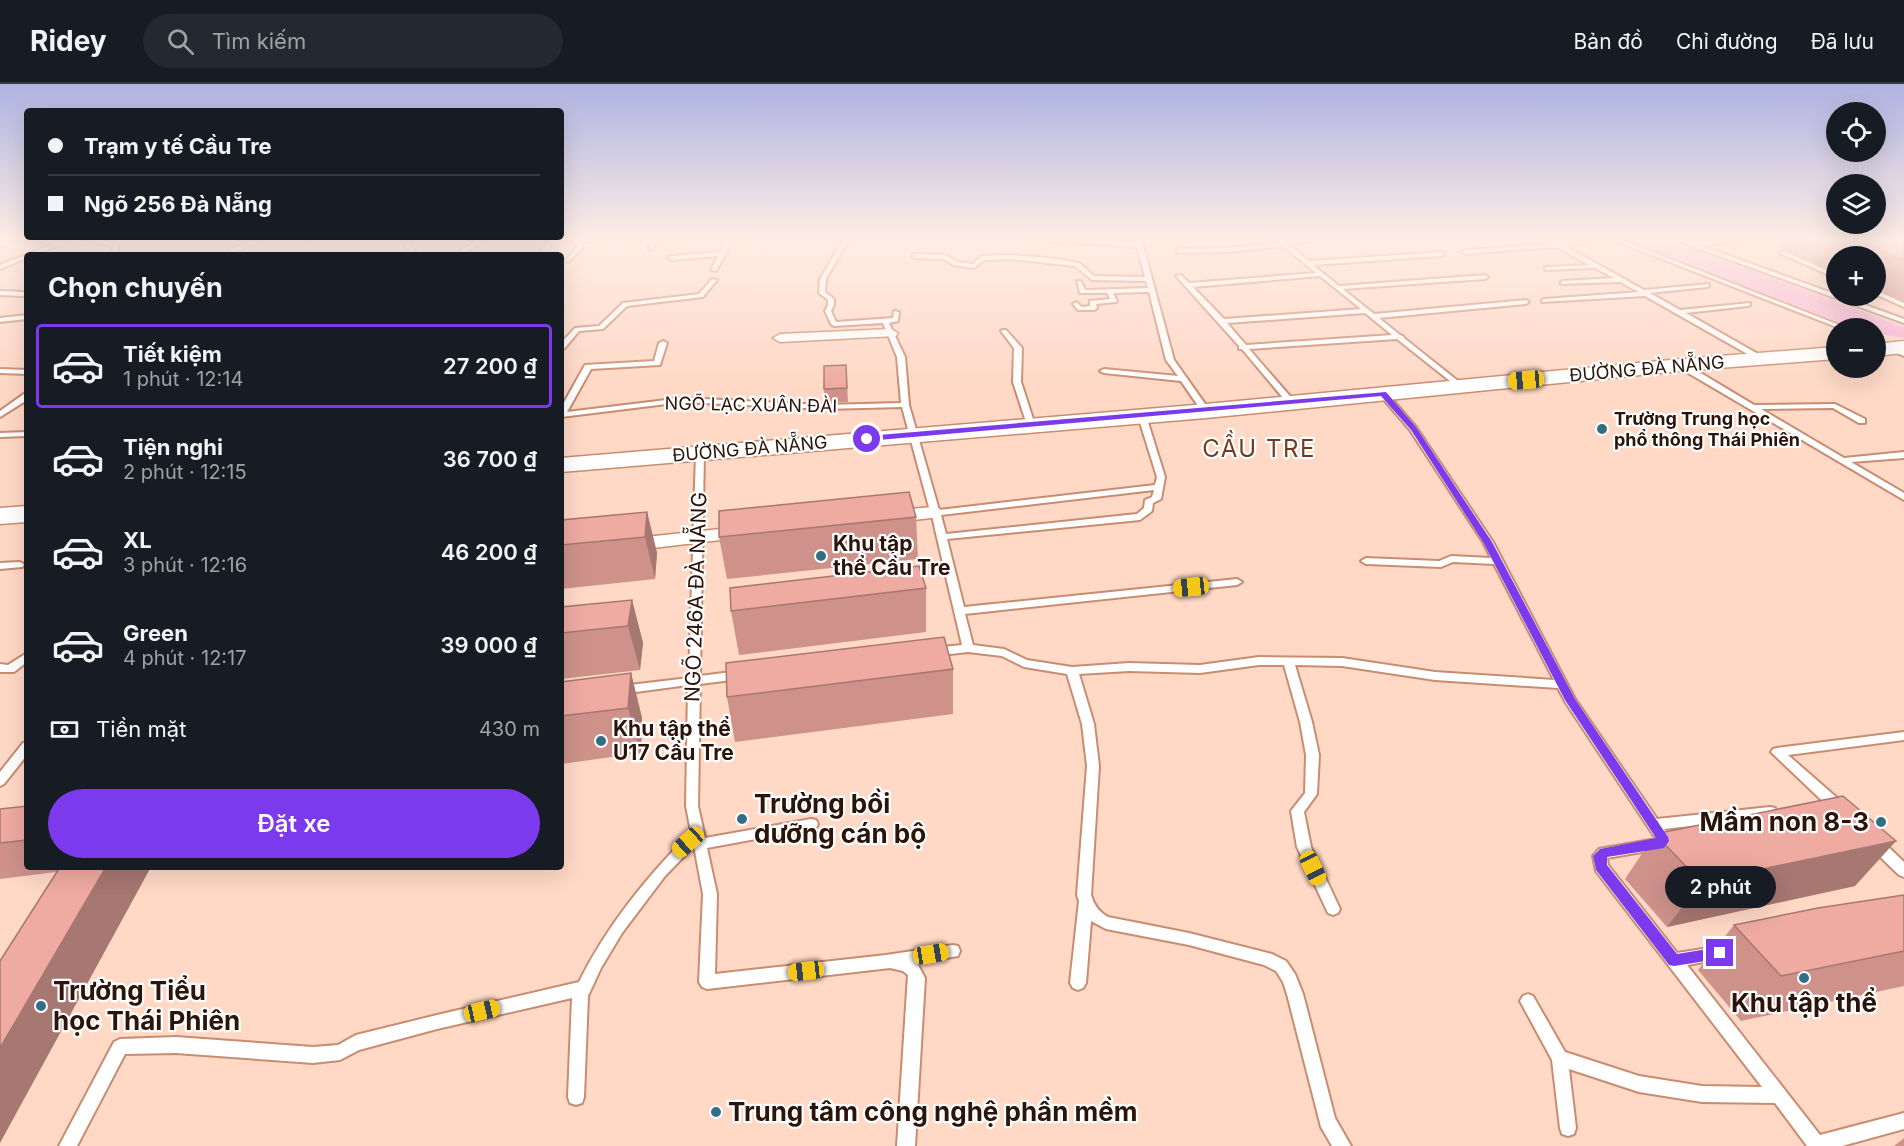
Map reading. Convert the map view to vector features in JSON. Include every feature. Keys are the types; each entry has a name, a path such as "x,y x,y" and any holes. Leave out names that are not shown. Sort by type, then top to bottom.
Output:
{"main road":[{"name":"ĐƯỜNG ĐÀ NẴNG","path":"564,465 1206,411 1681,365 1826,354"}],"street":[{"path":"780,338 888,327"},
{"path":"863,520 933,513"},
{"path":"607,546 770,530"}],"lane":[{"path":"564,344 577,329 601,328 625,304 701,296 708,288"},
{"path":"822,288 822,293 831,299 828,311 834,324 888,327 896,320 896,312"},
{"path":"1081,288 1082,292 1152,290 1170,360 1206,411"},
{"path":"1190,288 1292,403"},
{"path":"1341,288 1347,288"},
{"path":"1341,288 1460,387"},
{"path":"1634,288 1761,358"},
{"path":"1544,301 1687,288"},
{"path":"1739,288 1826,321"},
{"path":"1811,288 1904,321"},
{"path":"1076,304 1080,309 1094,308 1092,302 1114,301 1109,291"},
{"path":"0,293 23,294"},
{"path":"1886,297 1904,305"},
{"path":"1222,321 1526,302"},
{"path":"1679,312 1748,304"},
{"path":"0,320 24,317"},
{"path":"888,327 901,357 905,405 915,435 933,513 942,537 968,648"},
{"path":"1004,331 1018,348 1017,382 1031,425"},
{"path":"1242,346 1401,337"},
{"path":"564,410 588,367 657,363 663,343"},
{"path":"1681,365 1904,496"},
{"path":"1104,370 1183,379"},
{"path":"0,371 24,372"},
{"path":"1383,394 1413,429 1498,561 1562,684 1663,841 1660,844 1604,853 1599,860 1601,867 1817,1145 1904,1121"},
{"path":"0,415 24,398"},
{"name":"NGÕ LẠC XUÂN ĐÀI","path":"564,415 683,400 825,406 905,405"},
{"path":"1754,407 1835,406 1862,421"},
{"path":"942,537 1140,517 1149,509 1148,502 1156,499 1161,477 1142,416"},
{"path":"0,435 24,434"},
{"name":"NGÕ 246A ĐÀ NẴNG","path":"700,453 693,681 692,806 710,894 707,982 886,962"},
{"path":"1845,460 1904,455"},
{"path":"933,513 1160,487"},
{"path":"1366,561 1441,564 1450,559 1498,561"},
{"path":"0,566 19,565"},
{"path":"959,611 1237,582"},
{"path":"922,653 968,648 1004,653 1024,663 1072,671 1129,667 1200,669 1259,661 1342,662 1435,676 1562,684"},
{"path":"4,670 24,659"},
{"path":"1288,661 1311,742 1313,757 1309,776 1311,794 1297,811 1298,820 1304,847 1333,909"},
{"path":"1072,671 1088,724 1093,766 1078,983"},
{"path":"605,692 751,674"},
{"path":"1852,821 1777,752 1904,736"},
{"path":"0,781 24,750"},
{"path":"1813,807 1835,804"},
{"path":"1654,825 1779,811"},
{"path":"576,1097 580,996 596,963 617,929 660,872 699,839 811,824"},
{"path":"1870,837 1904,871"},
{"path":"1085,902 1097,919 1106,923 1189,939 1267,959 1281,966 1290,979 1295,994 1327,1121 1342,1146"},
{"path":"886,962 953,951"},
{"path":"1674,960 1732,952"},
{"path":"886,962 908,965 913,968 917,978 906,1146"},
{"path":"68,1146 120,1047 176,1045 312,1054 340,1052 356,1043 436,1022 584,988"},
{"path":"1528,1001 1560,1058 1568,1128"},
{"path":"1560,1058 1639,1084 1702,1094 1778,1095"}],"shaded area":[{"path":"1750,288 1798,288 1826,298 1826,306 1847,306 1880,318 1829,318"},
{"path":"1886,320 1904,327 1904,338 1886,335"}],"building":[{"path":"846,365 847,388 824,389 824,366"},
{"path":"909,492 916,517 719,537 719,511"},
{"path":"647,512 645,537 564,545 564,520"},
{"path":"919,566 926,588 731,611 730,588"},
{"path":"632,600 628,626 564,633 564,607"},
{"path":"944,637 953,669 727,697 726,663"},
{"path":"631,673 628,708 564,716 564,682"},
{"path":"1843,796 1896,841 1701,882 1655,834"},
{"path":"24,806 24,840 0,843 0,809"},
{"path":"58,870 104,870 0,1048 0,961"},
{"path":"1904,895 1904,951 1781,976 1734,925 1818,908"}],"place":[{"name":"Trường Trung học phổ thông Thái Phiên","path":"1602,429"},
{"name":"Khu tập thể Cầu Tre","path":"821,556"},
{"name":"Khu tập thể U17 Cầu Tre","path":"601,741"},
{"name":"Trường bồi dưỡng cán bộ","path":"742,819"},
{"name":"Mầm non 8-3","path":"1881,822"},
{"name":"Khu tập thể","path":"1804,978"},
{"name":"Trường Tiểu học Thái Phiên","path":"41,1006"},
{"name":"Trung tâm công nghệ phần mềm","path":"716,1112"}],"district":[{"name":"CẦU TRE","path":"1259,449"}],"route":[{"path":"867,439 1383,394 1413,429 1488,542 1570,700 1663,841 1660,844 1604,853 1599,860 1601,867 1674,960 1720,953"}]}
